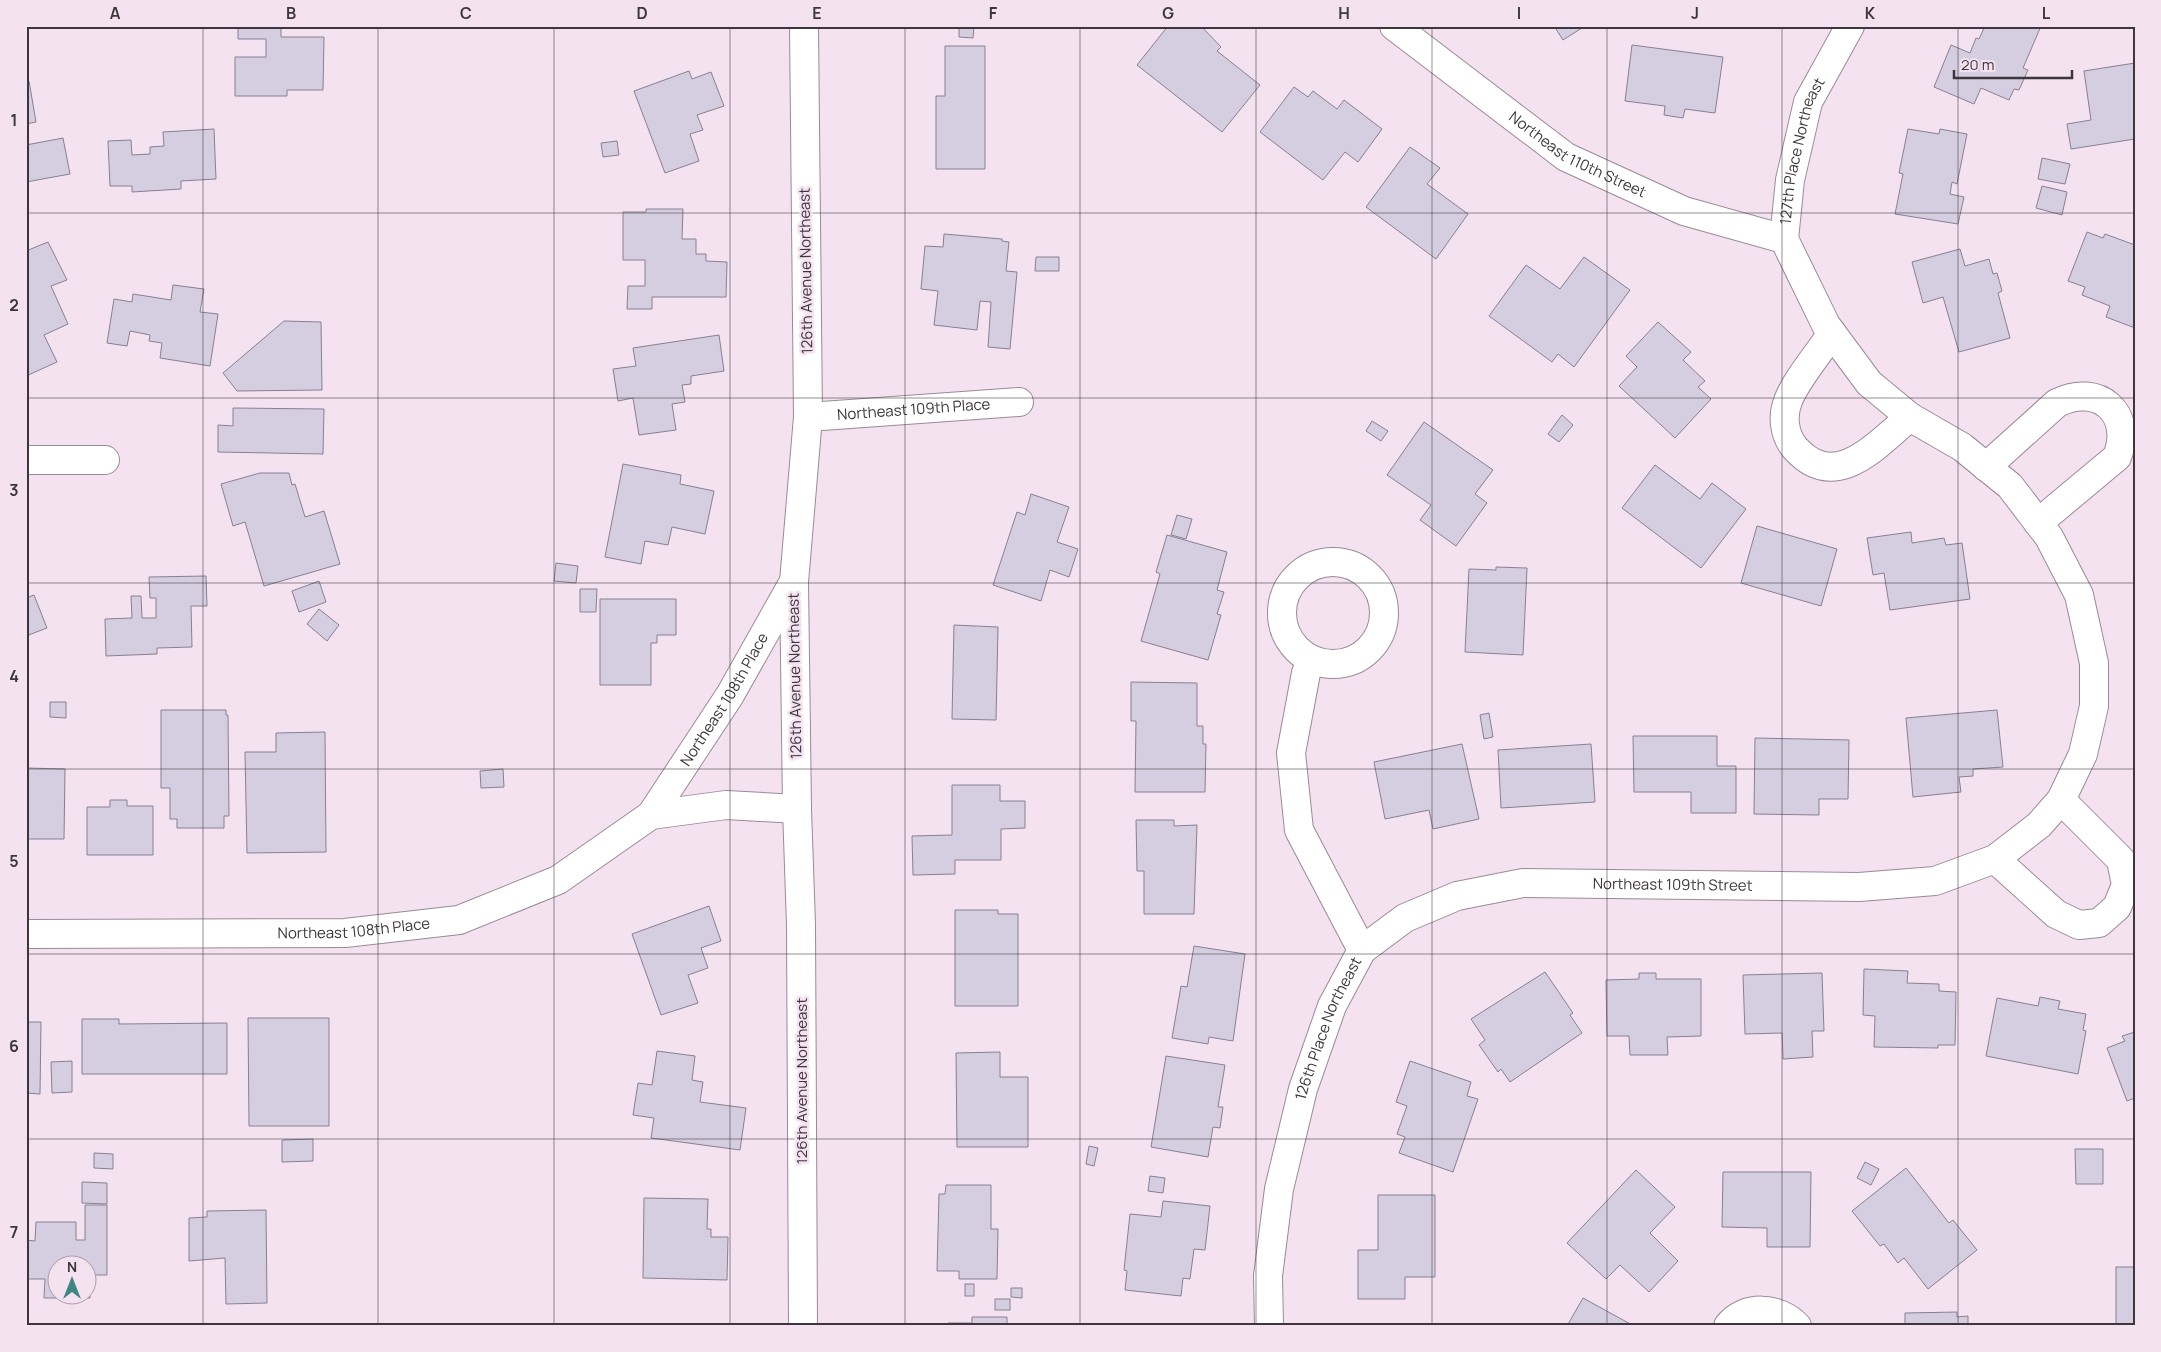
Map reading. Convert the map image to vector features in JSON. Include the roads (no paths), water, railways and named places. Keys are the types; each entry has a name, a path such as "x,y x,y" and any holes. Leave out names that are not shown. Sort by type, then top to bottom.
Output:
{"street":[{"name":"126th Avenue Northeast","path":"802,1326 801,926 796,809 794,582 808,417 804,26"},
{"name":"Northeast 110th Street","path":"1394,26 1566,158 1684,211 1784,239"},
{"name":"127th Place Northeast","path":"1850,26 1808,102 1790,180 1784,239 1832,333 1868,383 1910,417 1962,447 2010,486 2049,537 2079,595 2094,663 2094,706 2084,754 2061,800 2039,825"},
{"path":"1832,333 1788,399 1784,414 1786,430 1792,444 1802,456 1815,463 1829,467 1843,466 1856,461 1910,417"},
{"path":"1986,467 2057,403 2071,396 2092,397 2111,408 2119,419 2122,431 2122,445 2117,457 2038,523"},
{"name":"Northeast 109th Place","path":"808,417 1019,402"},
{"path":"26,460 105,460"},
{"name":"Northeast 108th Place","path":"26,934 345,933 459,920 558,880 651,814 730,695 794,582"},
{"name":"126th Place Northeast","path":"1269,1326 1268,1276 1279,1189 1303,1089 1332,1006 1362,950 1299,830 1291,753 1306,673 1312,660"},
{"path":"1995,859 2056,914 2080,926 2099,923 2117,907 2126,886 2121,860 2061,800"},
{"name":"Northeast 108th Place","path":"651,814 726,805 796,809"},
{"name":"Northeast 109th Street","path":"1362,950 1405,918 1457,896 1523,884 1859,887 1934,881 1995,859 2039,825"},
{"path":"1728,1326 1744,1314 1760,1310 1776,1312 1791,1319 1797,1326"}]}
